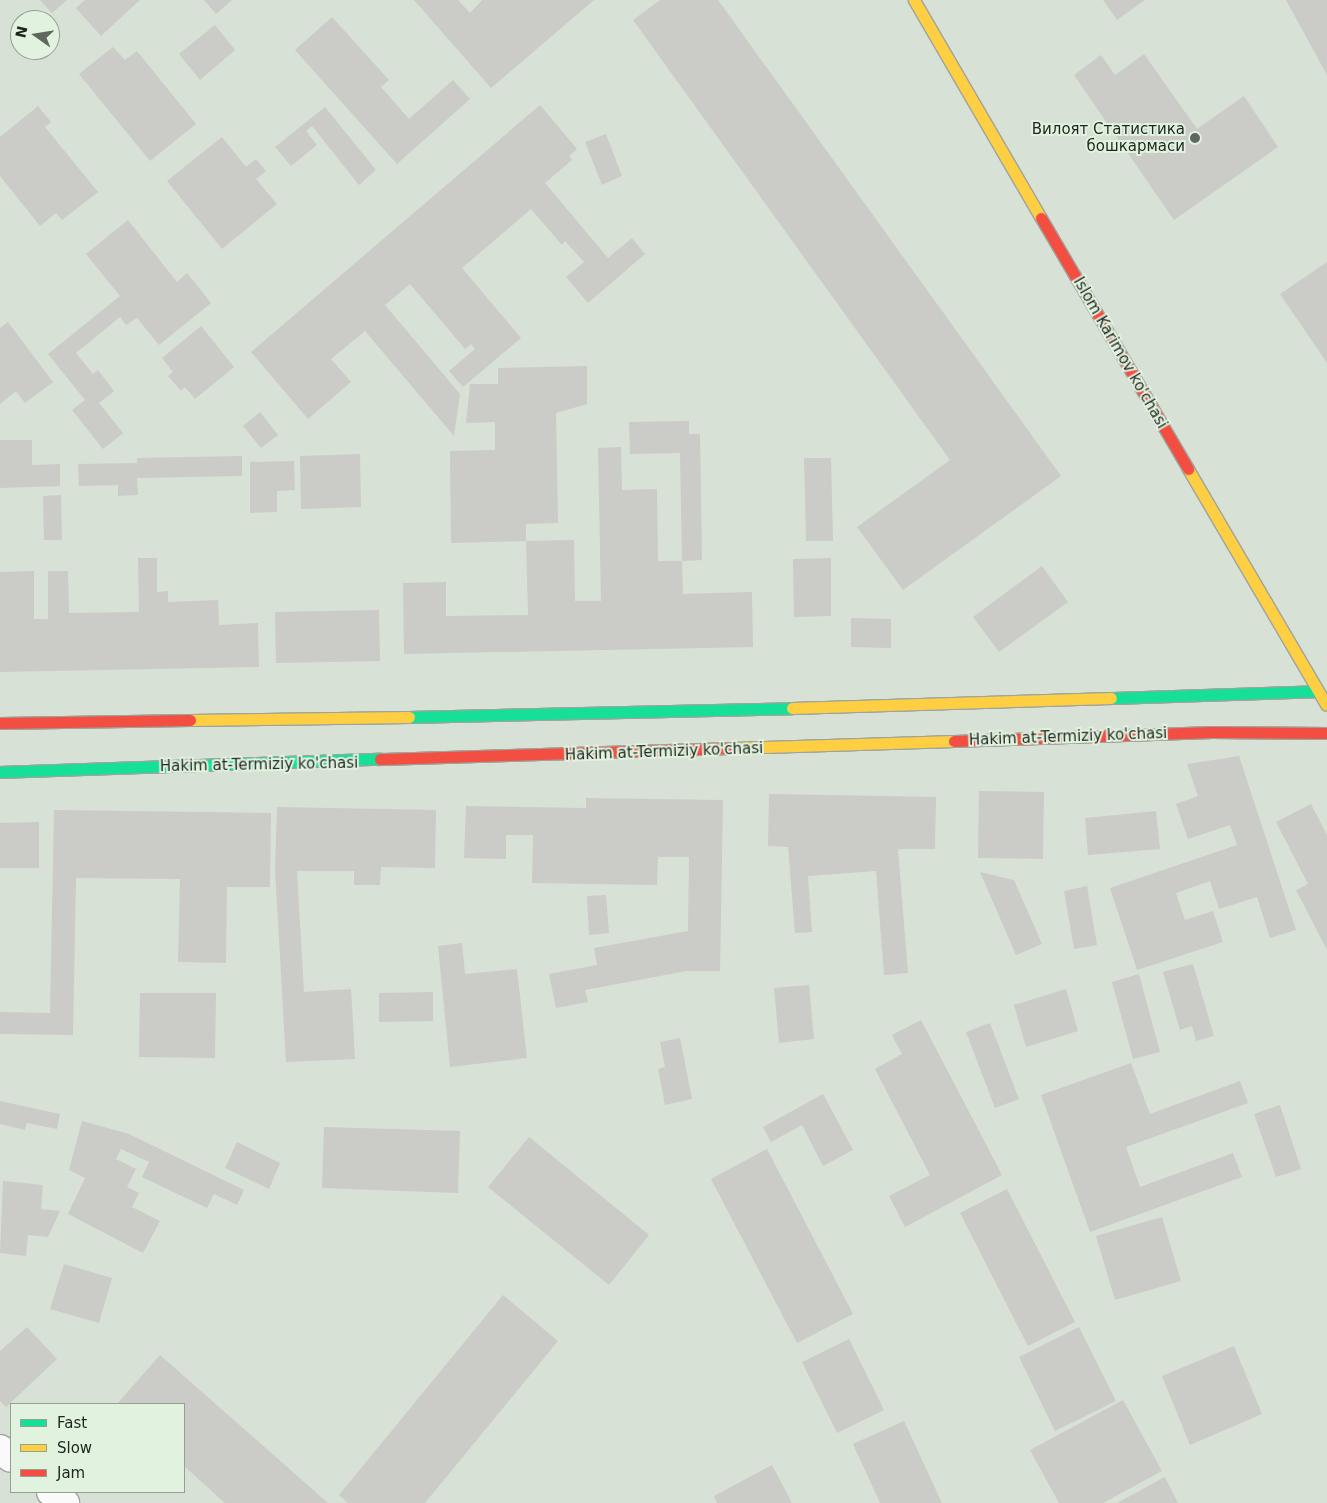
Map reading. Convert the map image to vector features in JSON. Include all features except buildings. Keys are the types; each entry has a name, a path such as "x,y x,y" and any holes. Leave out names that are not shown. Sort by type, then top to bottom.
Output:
{"main road":[{"name":"Islom Karimov ko'chasi","path":"914,0 1327,705"},
{"path":"0,722 565,716 1318,691"},
{"name":"Hakim at-Termiziy ko'chasi","path":"0,772 1212,732 1327,733"}],"street":[{"path":"0,1449 10,1457"},
{"path":"52,1493 65,1503"}],"traffic: fast":[{"path":"1111,698 1317,691"},
{"path":"409,717 792,708"},
{"path":"0,772 380,759"}],"traffic: slow":[{"path":"914,0 1041,218"},
{"path":"1188,469 1326,704"},
{"path":"792,708 1111,698"},
{"path":"190,720 409,717"},
{"path":"733,748 954,741"}],"traffic: jam":[{"path":"1041,218 1188,469"},
{"path":"0,723 190,720"},
{"path":"954,741 1212,732 1327,733"},
{"path":"380,759 733,748"}],"place":[{"name":"Вилоят Статистика бошкармаси","path":"1195,138"}]}
